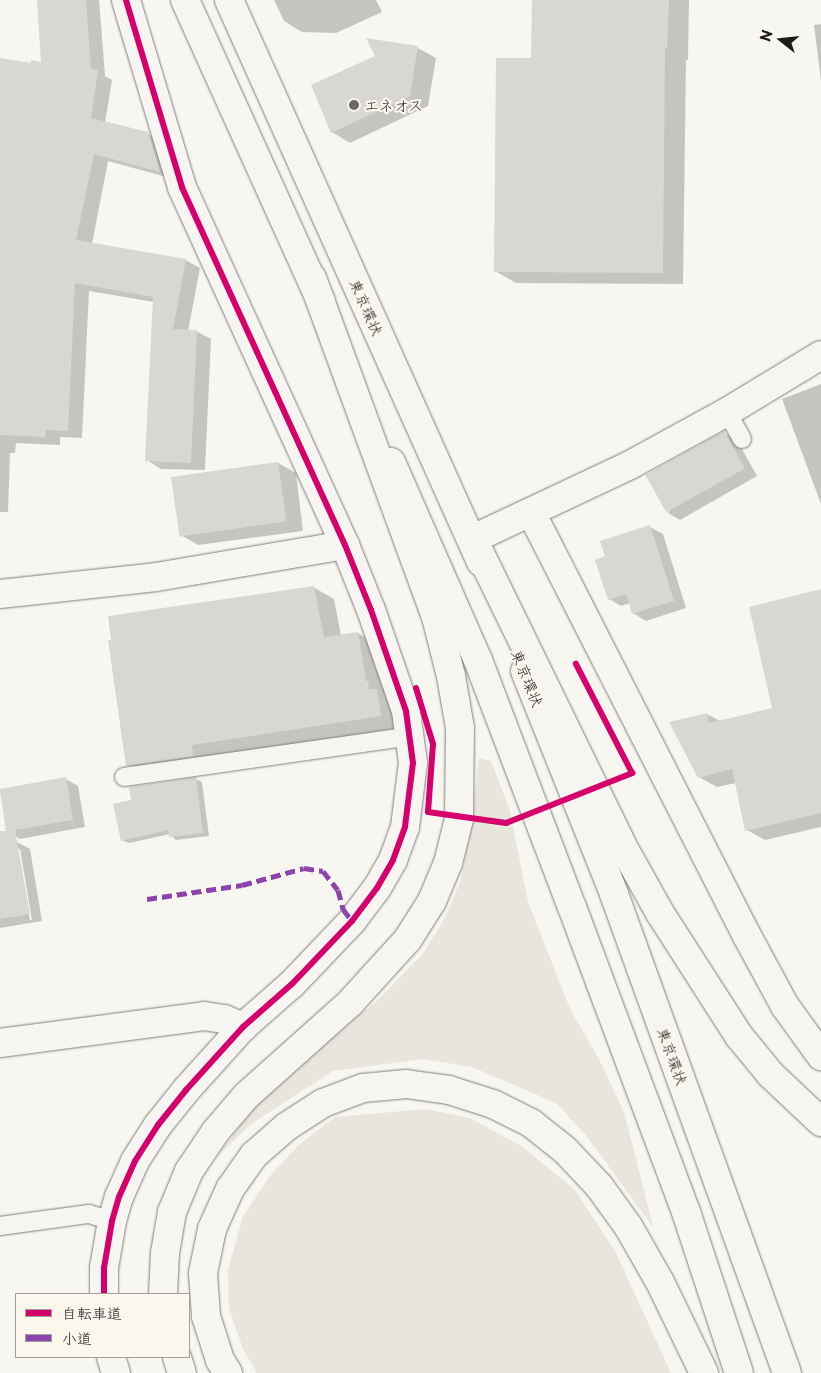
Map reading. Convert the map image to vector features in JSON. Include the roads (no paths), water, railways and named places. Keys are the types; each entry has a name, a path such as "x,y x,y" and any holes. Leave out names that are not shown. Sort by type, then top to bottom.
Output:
{"main road":[{"path":"104,1293 104,1268 112,1221 119,1197 135,1161 158,1125 186,1090 243,1028 292,984 352,921 377,888 389,867 405,828 413,763 411,736 406,711 371,610 345,545 182,187 126,0"},
{"path":"185,0 312,278 478,660 688,1215 740,1373"},
{"name":"東京環状","path":"229,0 473,540 614,894 787,1373"},
{"path":"163,1293 165,1253 172,1212 189,1171 216,1131 246,1096 350,1003 408,939 432,901 448,863 459,819 460,728 451,676 436,616 312,278"},
{"path":"821,356 727,412 630,465 473,540 622,845 660,913 739,1036 771,1075 821,1122"},
{"path":"531,512 750,942 785,1006 821,1056"},
{"path":"0,594 156,577 345,545"},
{"path":"0,1043 204,1016 224,1019 243,1028"},
{"path":"228,1373 220,1360 206,1316 203,1273 212,1229 230,1189 254,1155 286,1127 323,1103 363,1088 406,1084 449,1090 493,1104 531,1123 565,1150 598,1186 628,1226 660,1282 704,1373"},
{"path":"111,1358 116,1373"},
{"path":"176,1358 182,1373"}],"lane":[{"path":"727,412 742,439"},
{"path":"124,777 411,736"},
{"path":"0,1226 89,1214 112,1221"}],"place":[{"name":"エネオス","path":"354,105"}]}
